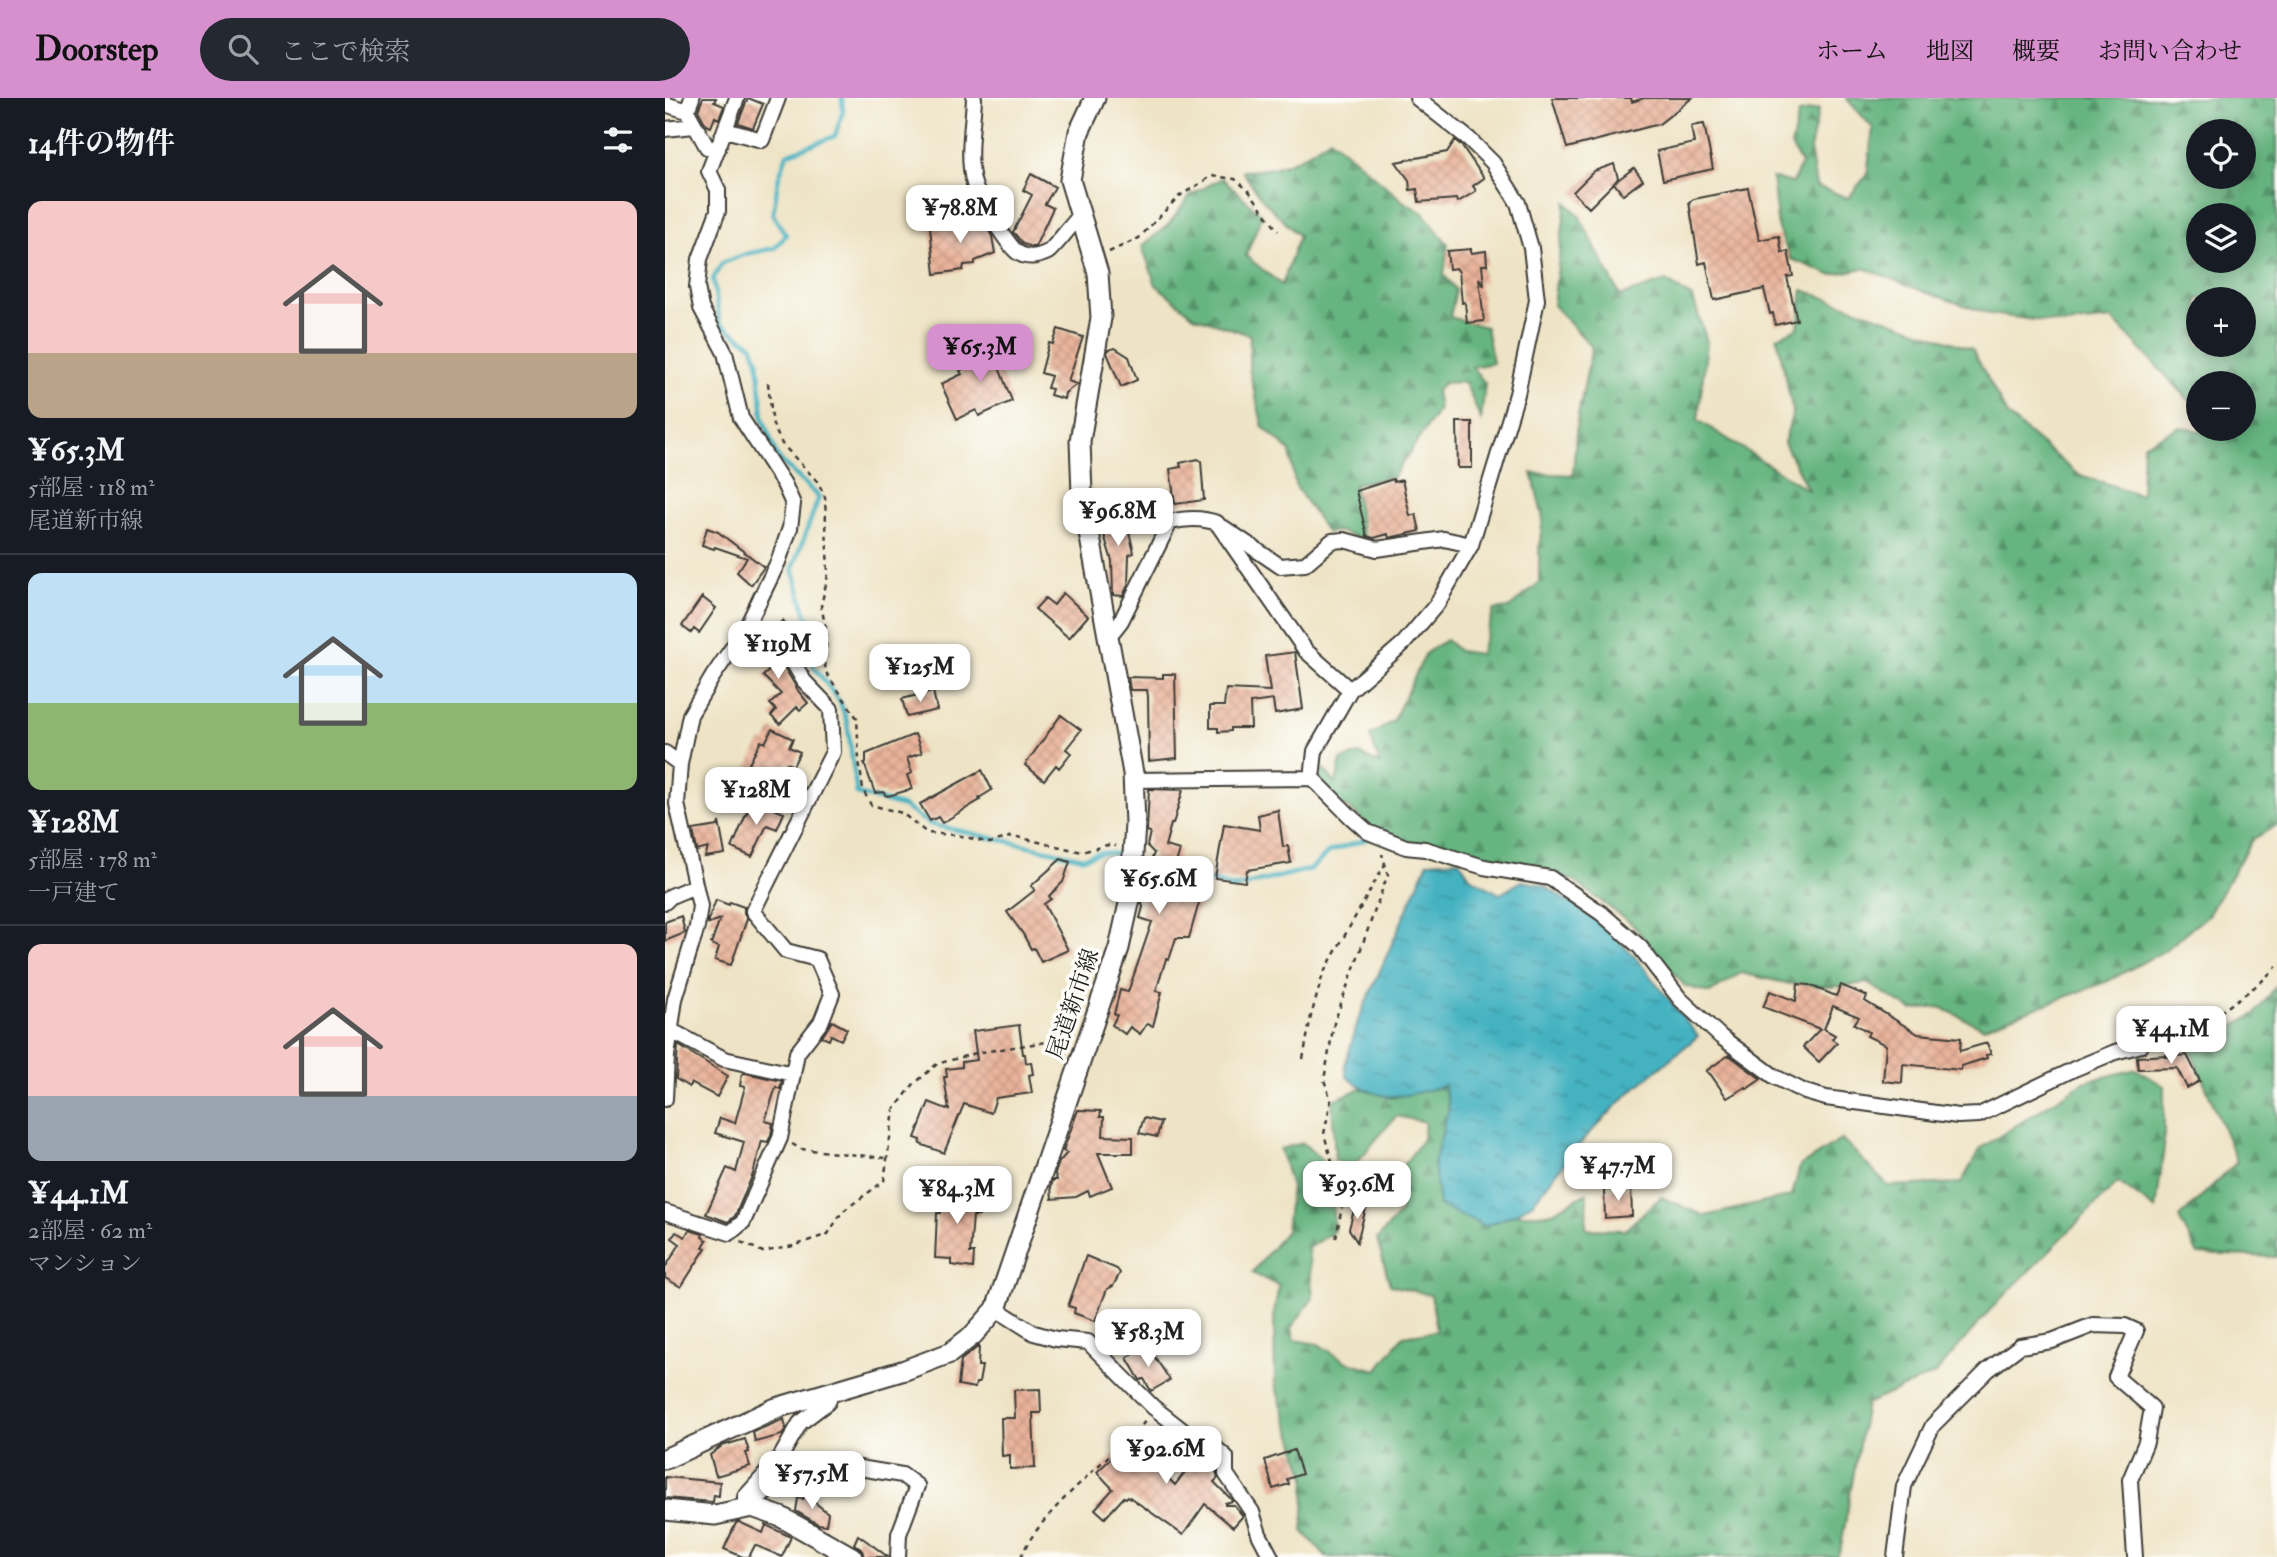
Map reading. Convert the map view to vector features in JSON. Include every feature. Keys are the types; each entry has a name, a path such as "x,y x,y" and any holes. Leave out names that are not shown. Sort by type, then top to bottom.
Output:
{"main road":[{"name":"尾道新市線","path":"665,1459 776,1408 905,1370 950,1353 973,1335 996,1309 1119,948 1128,911 1134,847 1133,780 1082,494 1080,442 1101,318 1098,273 1070,180 1079,132 1095,98"},
{"path":"665,1510 715,1515 752,1507 781,1517 852,1557"}],"street":[{"path":"665,1100 667,1056 675,999 697,927 699,906 677,804 680,764 690,715 745,628 778,562 790,528 793,504 784,484 741,418 725,353 701,308 697,287 700,259 718,211 717,190 709,171 737,98"},
{"path":"725,130 762,140 778,98"},
{"path":"974,98 971,151 974,185 1002,233 1018,253 1034,257 1051,251 1079,217"},
{"path":"1312,778 1315,751 1350,690 1404,643 1428,613 1471,545 1517,394 1538,300 1531,248 1518,203 1493,163 1469,138 1417,98"},
{"path":"665,104 689,105 694,127 707,147 718,149"},
{"path":"665,130 694,127"},
{"path":"1107,633 1114,630 1121,621 1170,522 1181,519 1203,518 1217,523 1280,566 1305,564 1332,541 1344,540 1377,550 1444,539 1471,545"},
{"path":"1217,523 1306,651 1350,690"},
{"path":"665,1212 730,1233 743,1222 780,1138 797,1053 821,1021 832,995 817,960 786,951 753,911 833,752 831,709 804,681 776,633 745,628"},
{"path":"665,753 680,764"},
{"path":"1133,780 1312,778 1368,832 1406,847 1426,849 1484,867 1550,878 1601,912 1640,947 1680,999 1721,1037 1776,1077 1805,1092 1826,1098 1958,1116 1979,1115 2074,1069 2115,1052 2141,1045"},
{"path":"665,902 671,896 695,886"},
{"path":"670,1030 724,1059 793,1074"},
{"path":"996,1309 1034,1333 1056,1339 1088,1342 1153,1407 1195,1440 1210,1444 1226,1457 1226,1474 1252,1512 1259,1534 1271,1557"},
{"path":"1895,1557 1904,1486 1933,1424 1988,1370 2020,1346 2052,1341 2093,1325 2125,1326 2136,1331 2116,1377 2152,1408 2146,1442 2130,1479 2135,1557"},
{"path":"745,1509 745,1497 780,1458 800,1423 828,1402 832,1391"},
{"path":"745,1509 763,1494 806,1472 841,1465 902,1475 917,1486 899,1534 898,1557"}],"path":[{"path":"1094,260 1139,238 1178,197 1212,176 1235,179 1249,191 1277,231"},
{"path":"768,383 773,425 782,444 818,482 825,497 828,575 821,606 827,633 825,671 857,719 863,790 871,805 902,813 927,832 957,835 990,843 1013,836 1082,852 1107,845 1134,847"},
{"path":"1336,1238 1346,1186 1332,1162 1324,1134 1331,1100 1324,1080 1335,1023 1388,874 1377,835"},
{"path":"1303,1059 1323,974 1385,864"},
{"path":"2141,1045 2222,1011 2260,983 2277,966"},
{"path":"730,1233 742,1243 763,1252 793,1246 828,1234 842,1212 884,1181 885,1158 894,1110 913,1085 937,1064 977,1053 1088,1036"},
{"path":"780,1138 801,1149 885,1158"},
{"path":"1021,1557 1025,1546 1051,1513 1123,1441 1142,1427 1153,1407"}],"green space":[{"path":"1846,98 2277,98 2277,825 2252,840 2208,915 2164,951 2108,981 1983,1028 1940,1007 1912,1010 1867,983 1832,987 1790,984 1741,973 1710,993 1685,986 1633,925 1574,881 1522,866 1463,857 1398,841 1368,825 1348,807 1327,805 1315,788 1323,768 1336,784 1341,760 1359,754 1380,764 1370,736 1393,721 1426,653 1446,640 1459,651 1480,654 1494,610 1509,608 1539,583 1539,547 1543,519 1532,473 1573,475 1577,421 1592,347 1553,305 1566,202 1580,217 1620,296 1666,281 1693,298 1707,342 1698,420 1808,490 1784,443 1793,412 1777,337 1798,328 1803,290 1972,349 2008,416 2077,474 2141,495 2143,445 2179,427 2186,428 2186,441 2256,441 2256,371 2186,371 2186,397 2112,319 2065,324 1990,314 1864,268 1831,275 1791,259 1778,229 1772,178 1793,183 1801,163 1791,146 1799,113 1819,109 1810,149 1816,186 1848,198 1867,175 1873,128"},
{"path":"1330,138 1404,202 1423,213 1448,244 1444,275 1456,290 1450,317 1486,327 1493,363 1472,367 1485,383 1481,420 1465,382 1444,383 1436,391 1439,409 1393,477 1354,484 1364,540 1338,531 1327,533 1295,485 1290,451 1263,427 1249,369 1250,335 1194,316 1156,285 1142,246 1168,225 1191,195 1222,178 1262,215 1246,256 1282,285 1299,236 1264,201 1242,171 1268,169 1289,163"},
{"path":"2277,985 2277,1257 2198,1254 2179,1218 2237,1162 2188,1043 2218,1035 2255,1014"},
{"path":"2136,1069 2164,1086 2164,1147 2156,1210 2118,1182 1990,1310 1935,1374 1866,1404 1837,1557 1326,1557 1303,1531 1306,1477 1275,1385 1274,1312 1279,1286 1252,1273 1286,1231 1291,1187 1280,1149 1303,1143 1321,1159 1332,1191 1334,1231 1308,1248 1313,1298 1292,1327 1294,1340 1318,1344 1347,1362 1377,1370 1403,1336 1437,1331 1431,1295 1390,1285 1377,1239 1401,1212 1399,1197 1379,1183 1399,1171 1423,1139 1425,1122 1396,1116 1352,1168 1335,1160 1332,1101 1361,1088 1391,1098 1444,1086 1450,1107 1434,1164 1485,1226 1516,1214 1549,1214 1587,1193 1586,1229 1625,1230 1661,1197 1705,1216 1792,1196 1800,1166 1842,1139 1888,1186 1961,1183 1981,1148 2084,1082"}],"water":[{"path":"1459,860 1470,877 1500,894 1522,881 1543,885 1598,921 1635,957 1698,1036 1627,1095 1585,1138 1534,1201 1516,1214 1485,1226 1439,1206 1434,1164 1449,1107 1444,1086 1405,1095 1383,1095 1360,1086 1347,1077 1345,1065 1359,1018 1428,862"}],"building":[{"path":"703,98 716,98 714,102 724,106 719,119 715,117 711,127 706,125 698,110"},
{"path":"748,98 763,104 753,128 738,123"},
{"path":"1552,98 1631,98 1632,102 1644,98 1692,98 1659,124 1567,148"},
{"path":"1704,124 1713,169 1663,180 1657,151 1694,143 1691,126"},
{"path":"1455,140 1484,178 1473,186 1476,191 1458,202 1456,199 1419,202 1417,189 1410,190 1409,180 1396,162 1447,152"},
{"path":"1614,164 1618,178 1615,182 1634,168 1643,180 1623,195 1614,183 1589,208 1573,192 1594,171"},
{"path":"1031,174 1055,187 1045,204 1053,208 1035,247 1023,244 1013,232 1032,195 1023,190"},
{"path":"1748,188 1759,240 1779,236 1782,253 1788,251 1793,276 1787,277 1797,320 1775,325 1764,289 1714,300 1706,262 1699,264 1689,202"},
{"path":"980,217 992,236 995,253 975,261 975,264 964,265 963,270 935,274 930,227"},
{"path":"1471,249 1471,253 1486,251 1487,265 1482,265 1484,286 1479,278 1484,321 1467,323 1459,272 1456,268 1449,269 1447,251"},
{"path":"1058,329 1083,337 1068,381 1077,384 1065,393 1064,399 1050,395 1052,389 1047,388 1051,376 1041,373 1049,343 1053,344"},
{"path":"1008,340 1016,354 998,365 1012,401 979,416 976,410 957,419 941,384 962,374 960,371"},
{"path":"1115,348 1129,357 1137,380 1121,387 1107,353"},
{"path":"1457,422 1472,422 1472,468 1458,468"},
{"path":"1198,459 1201,461 1204,500 1175,504 1170,469 1181,467 1180,463"},
{"path":"1393,479 1394,482 1402,480 1410,516 1416,514 1420,531 1389,538 1388,534 1374,538 1367,536 1356,491"},
{"path":"1124,510 1134,553 1129,555 1128,585 1123,596 1113,595 1112,561 1098,515"},
{"path":"707,528 718,532 764,567 751,585 737,572 747,558 702,545"},
{"path":"1063,593 1088,616 1069,638 1035,609 1045,598 1054,605"},
{"path":"702,597 716,608 699,633 694,629 691,633 682,626"},
{"path":"783,620 789,628 794,624 809,647 805,650 811,651 802,659 779,624"},
{"path":"754,639 770,643 808,703 800,710 797,707 780,724 771,716 776,710 770,704 781,694 763,676 773,667 747,651"},
{"path":"1295,652 1303,709 1275,714 1273,700 1250,703 1251,728 1231,728 1231,731 1218,732 1218,728 1210,728 1210,706 1224,706 1226,689 1270,691 1265,656"},
{"path":"1163,674 1175,674 1177,758 1149,761 1147,690 1130,690 1128,677 1163,678"},
{"path":"933,691 937,710 907,717 902,699"},
{"path":"1061,715 1081,730 1066,749 1071,753 1059,768 1056,765 1044,780 1025,765"},
{"path":"772,729 793,739 789,747 800,752 793,766 787,763 781,774 764,768 757,786 741,779 761,741 765,743"},
{"path":"915,734 922,753 907,758 912,773 907,775 912,789 888,796 884,792 875,793 864,763 866,754"},
{"path":"982,770 992,790 942,823 938,817 930,821 920,804"},
{"path":"1149,789 1183,790 1165,846 1180,850 1172,876 1204,885 1189,938 1176,938 1169,960 1166,959 1156,991 1162,992 1153,1026 1147,1024 1140,1034 1130,1027 1125,1034 1112,1025 1117,1015 1114,1014 1120,990 1128,992 1152,922 1140,918 1150,881 1144,879 1154,853 1147,846 1150,832 1147,831"},
{"path":"752,800 784,813 777,829 767,825 752,857 732,848"},
{"path":"1278,810 1283,847 1288,846 1291,863 1247,870 1245,882 1215,878 1224,824 1260,830 1258,815"},
{"path":"719,822 725,854 705,857 708,848 697,851 693,830 718,826"},
{"path":"1061,859 1070,862 1063,882 1044,904 1068,950 1041,962 1007,912 1035,890 1031,886"},
{"path":"716,900 744,907 747,919 731,965 715,960 719,947 711,944 720,919 707,924"},
{"path":"681,916 685,933 665,941 665,922"},
{"path":"1798,984 1809,985 1836,996 1841,985 1867,996 1865,1001 1918,1034 1961,1038 1960,1051 1987,1043 1991,1054 1986,1055 1987,1058 1961,1066 1961,1070 1903,1064 1902,1083 1883,1081 1886,1045 1867,1036 1869,1032 1854,1024 1859,1017 1833,1006 1824,1029 1835,1035 1832,1039 1837,1043 1819,1062 1803,1047 1820,1029 1763,1007 1770,991 1796,1001"},
{"path":"832,1021 847,1029 841,1040 831,1035 829,1040 822,1037"},
{"path":"1019,1025 1023,1054 1026,1063 1031,1062 1033,1074 1029,1075 1032,1093 996,1098 991,1113 964,1104 944,1153 920,1144 921,1140 915,1138 929,1102 949,1110 944,1077 947,1077 946,1069 962,1067 962,1062 977,1060 973,1031"},
{"path":"678,1045 728,1076 717,1097 691,1083 689,1087 676,1079"},
{"path":"1729,1055 1761,1079 1727,1098 1706,1071"},
{"path":"2187,1055 2200,1081 2187,1088 2177,1068 2138,1069 2137,1057"},
{"path":"742,1074 782,1081 780,1089 776,1087 765,1121 773,1123 771,1135 768,1142 762,1141 753,1174 735,1216 728,1222 706,1214 727,1168 736,1172 744,1142 715,1133 720,1118 735,1123 745,1087 740,1086"},
{"path":"1078,1110 1101,1111 1100,1117 1104,1117 1103,1136 1133,1137 1133,1153 1098,1153 1112,1187 1090,1196 1088,1191 1076,1197 1052,1199 1053,1180 1057,1180 1055,1174 1059,1162 1067,1153 1063,1151"},
{"path":"1144,1118 1161,1122 1157,1137 1139,1133"},
{"path":"944,1183 956,1184 956,1189 981,1194 979,1216 973,1216 970,1253 974,1253 973,1268 951,1265 951,1259 935,1258 937,1213 941,1213"},
{"path":"1631,1188 1632,1216 1605,1218 1604,1190"},
{"path":"1355,1206 1366,1208 1357,1242 1349,1229"},
{"path":"689,1230 703,1234 702,1237 707,1240 703,1247 706,1248 681,1287 665,1278 665,1268 680,1244 672,1238 676,1232 685,1237"},
{"path":"1086,1256 1117,1269 1120,1273 1113,1286 1107,1289 1095,1321 1074,1313 1075,1308 1068,1306"},
{"path":"979,1346 978,1366 982,1366 979,1383 976,1383 975,1388 958,1385 961,1360"},
{"path":"1143,1348 1146,1353 1150,1350 1170,1380 1151,1391 1144,1379 1140,1380 1127,1358"},
{"path":"1040,1389 1041,1413 1033,1413 1035,1468 1010,1469 1010,1455 1002,1456 1001,1418 1015,1418 1014,1390"},
{"path":"784,1419 786,1428 782,1435 755,1442 753,1432"},
{"path":"1173,1435 1190,1448 1205,1452 1216,1461 1213,1468 1218,1478 1214,1482 1233,1501 1225,1505 1234,1505 1243,1516 1233,1527 1205,1504 1183,1535 1128,1496 1105,1518 1095,1509 1113,1489 1097,1472 1134,1436 1154,1456 1150,1460 1175,1485 1192,1463 1166,1447"},
{"path":"745,1439 750,1466 716,1476 710,1455 722,1446"},
{"path":"1294,1450 1302,1474 1287,1479 1289,1484 1273,1489 1265,1460"},
{"path":"665,1477 720,1482 719,1496 714,1495 713,1502 665,1498"},
{"path":"804,1494 828,1513 826,1525 818,1524 796,1511 798,1498 803,1499"},
{"path":"736,1523 763,1533 766,1525 791,1537 782,1557 755,1545 749,1557 724,1549"},
{"path":"858,1535 888,1557 864,1557 862,1550 854,1544"}],"waterway":[{"path":"842,98 843,111 835,136 787,154 778,180 773,215 786,235 775,248 746,254 722,263 713,279 720,324 752,345 758,360 763,418 777,457 819,497 793,568 806,615 815,630 813,666 840,702 847,722 857,794 904,807 929,824 1083,858 1101,852 1126,855"},
{"path":"1170,868 1234,888 1311,869 1329,852 1370,838"}]}
